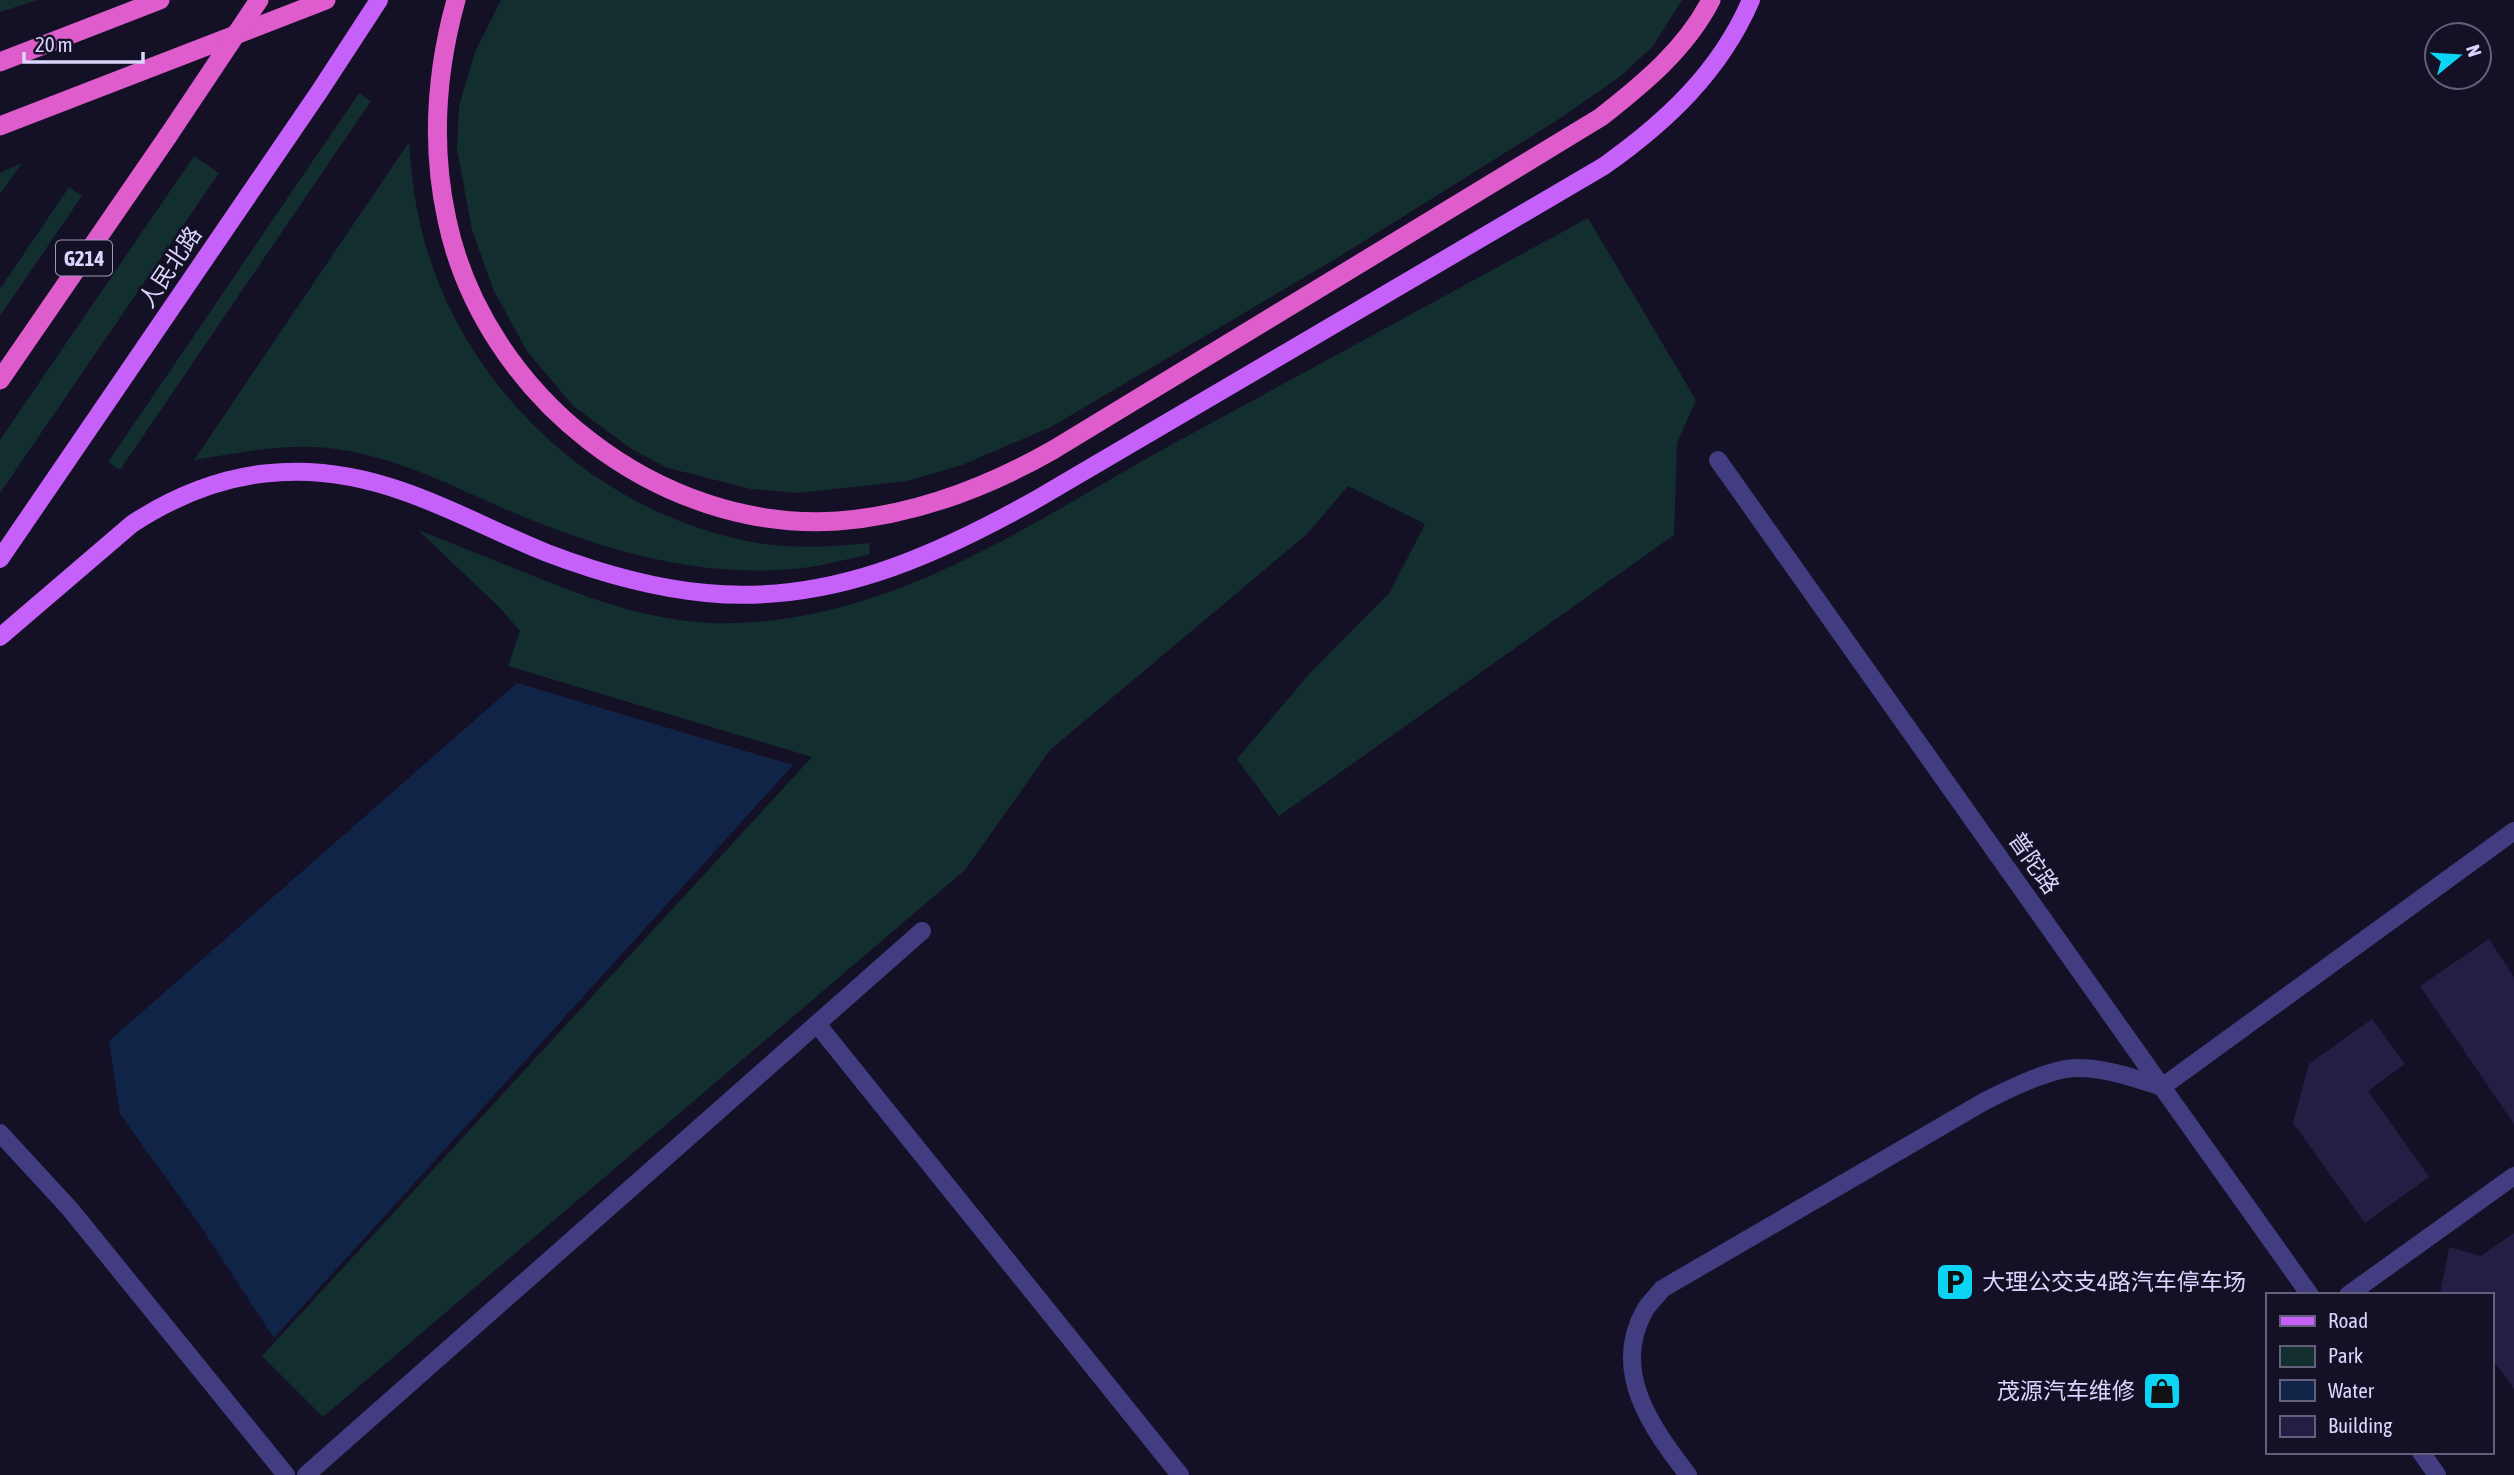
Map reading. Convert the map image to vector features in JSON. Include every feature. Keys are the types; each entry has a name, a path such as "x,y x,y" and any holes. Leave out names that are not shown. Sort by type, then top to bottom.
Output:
{"highway":[{"path":"0,62 160,0"},
{"name":"G214","path":"0,380 260,0"},
{"path":"0,126 327,0"},
{"path":"456,0 443,52 437,129 439,174 454,246 472,295 500,344 535,391 578,432 626,467 680,494 740,512 793,520 837,521 906,511 978,488 1015,471 1601,117 1644,83 1679,48 1711,0"}],"main road":[{"name":"人民北路","path":"0,559 379,0"},
{"path":"0,637 132,524 152,511 180,496 216,482 279,471 337,475 381,484 429,501 575,563 680,590 729,595 777,594 849,582 899,566 969,535 1037,499 1604,166 1644,137 1696,87 1725,48 1751,0"}],"street":[{"name":"普陀路","path":"1718,460 2309,1293"},
{"path":"1688,1475 1656,1433 1634,1383 1631,1360 1636,1334 1645,1311 1662,1289 1985,1101 2026,1081 2074,1068 2106,1070 2162,1087 2514,831"},
{"path":"306,1475 922,931"},
{"path":"817,1024 1180,1475"},
{"path":"0,1133 70,1209 286,1475"},
{"path":"2351,1293 2514,1176"},
{"path":"2422,1454 2437,1475"}],"green space":[{"path":"0,0 38,0 0,12"},
{"path":"501,0 1682,0 1653,46 1621,76 1556,121 1337,258 1051,427 962,465 907,481 798,493 751,489 668,468 633,450 573,406 527,351 494,291 472,230 457,149 459,106 475,52"},
{"path":"359,93 371,101 120,470 108,462"},
{"path":"409,142 420,224 443,293 470,346 505,394 547,437 593,475 645,505 700,528 758,543 786,546 869,543 870,554 812,567 764,571 688,565 650,558 577,537 422,473 358,453 300,447 264,449 194,460"},
{"path":"194,156 219,173 0,493 0,440"},
{"path":"22,163 0,194 0,173"},
{"path":"69,187 82,196 0,316 0,289"},
{"path":"1588,218 1696,400 1677,443 1674,535 1279,816 1237,759 1310,673 1390,592 1425,524 1348,486 1307,534 1050,750 965,870 323,1417 262,1356 812,757 508,666 520,631 499,607 418,530 575,592 664,618 711,623 776,620 838,608 898,589 1013,535 1180,440"}],"water":[{"path":"517,683 793,765 274,1338 197,1221 120,1114 109,1041"}],"building":[{"path":"2489,939 2514,977 2514,1124 2420,986"},
{"path":"2372,1019 2405,1064 2368,1091 2429,1177 2365,1223 2293,1123 2309,1064"},
{"path":"2514,1233 2514,1389 2493,1360 2493,1293 2440,1293 2449,1247 2481,1256"}],"place":[{"name":"大理公交支4路汽车停车场","path":"1955,1282"},
{"name":"茂源汽车维修","path":"2162,1391"}]}
